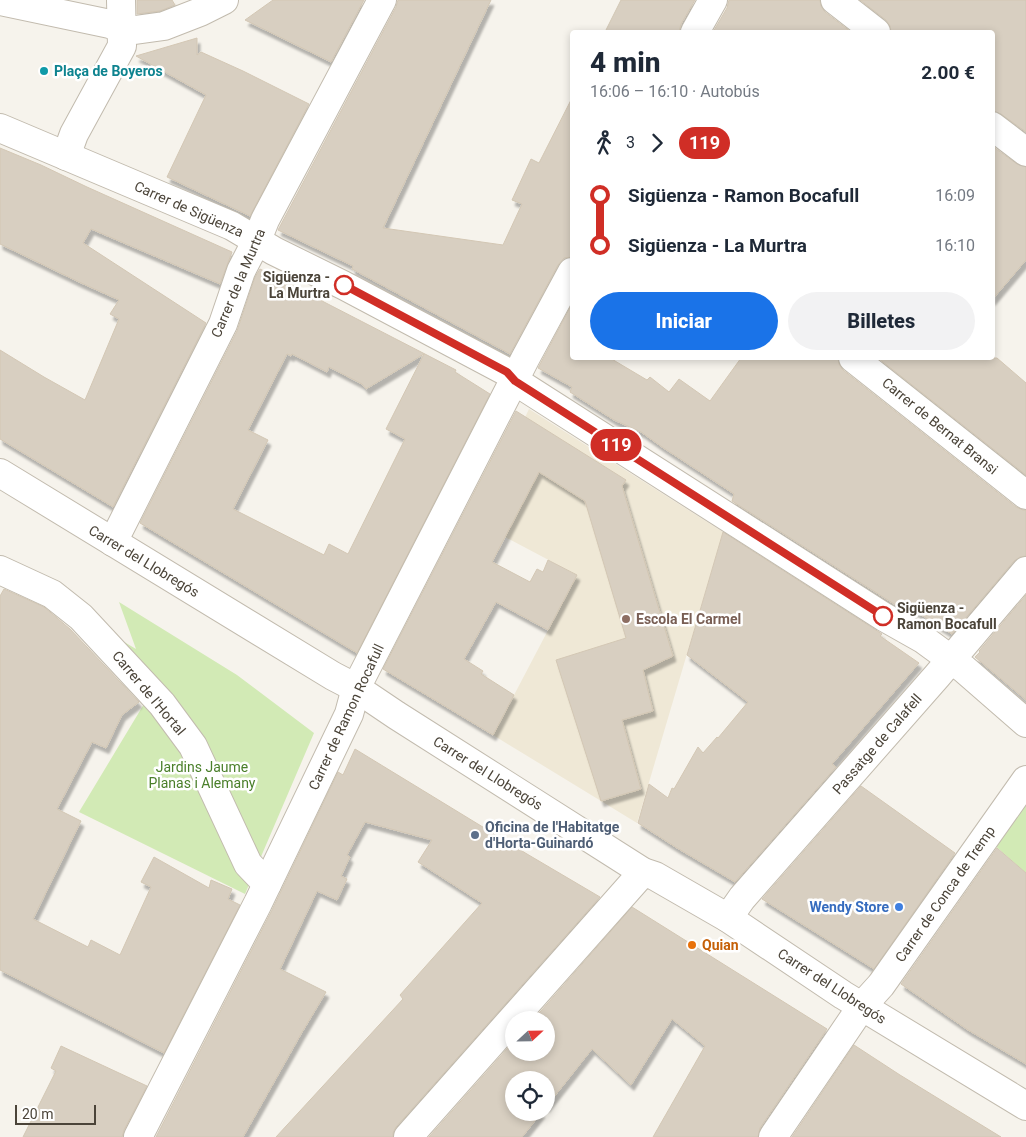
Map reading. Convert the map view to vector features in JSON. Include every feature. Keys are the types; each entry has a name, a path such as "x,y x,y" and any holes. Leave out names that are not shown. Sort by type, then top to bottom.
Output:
{"street":[{"path":"66,156 74,134 122,46 121,0"},
{"path":"0,1 110,24 122,29 135,30 164,26 224,0"},
{"name":"Carrer de la Murtra","path":"113,542 222,324 241,271 269,212 382,0"},
{"path":"696,30 713,0"},
{"path":"835,0 873,30"},
{"name":"Carrer de Sigüenza","path":"0,128 232,226 274,251 343,285 507,372 515,381 884,617 923,639 964,669 1026,723"},
{"path":"995,128 1026,152"},
{"name":"Carrer de Ramon Rocafull","path":"138,1137 267,884 349,714 356,688 525,359 570,276"},
{"name":"Carrer de Bernat Bransi","path":"856,360 1026,495"},
{"name":"Carrer del Llobregós","path":"0,473 333,676 356,688 644,872 655,876 728,918 843,995 1026,1106"},
{"name":"Carrer de l'Hortal","path":"0,570 52,594 81,617 162,704 193,746 248,864 267,884"},
{"name":"Passatge de Calafell","path":"728,918 742,898 930,684 1026,571"},
{"name":"Carrer de Conca de Tremp","path":"772,1137 862,1006 881,985 1026,780"},
{"path":"408,1137 644,872"}],"shaded area":[{"name":"Escola El Carmel","path":"529,409 723,532 637,823 493,735 577,575 505,537 508,453"}],"green space":[{"name":"Jardins Jaume Planas i Alemany","path":"119,602 237,675 314,733 245,894 79,812 144,704 94,624 136,649"},
{"path":"1026,797 1026,873 993,844"}],"building":[{"path":"137,0 172,0 175,5 160,11 137,14"},
{"path":"273,0 364,0 331,62 245,20"},
{"path":"398,0 491,0 383,228 503,245 522,204 512,200 531,159 539,163 570,102 570,257 564,258 558,265 510,354 352,269 353,266 278,230"},
{"path":"621,0 695,0 680,30 606,30"},
{"path":"729,0 820,0 825,12 848,30 714,30 727,8"},
{"path":"860,0 1026,0 1026,132 1001,114 995,112 995,30 891,30 886,20"},
{"path":"197,38 197,55 201,52 309,104 250,216 167,177 206,95 136,56"},
{"path":"0,148 232,252 220,284 91,229 83,243 206,323 113,507 0,439 0,350 85,400 119,319 110,314 119,300 0,244"},
{"path":"995,148 1017,164 1026,167 1026,260 995,296"},
{"path":"260,269 456,370 455,372 490,394 357,653 140,523 237,331 255,277","holes":["287,354 291,356 292,354 327,372 329,367 362,384 366,389 424,354 386,429 405,439 348,554 329,544 324,555 233,509 268,440 248,430"]},
{"path":"570,308 570,360 613,360 647,380 650,377 669,392 679,379 710,401 740,360 838,360 843,370 1016,507 1026,510 1026,556 1014,561 952,634 905,605 902,609 732,501 734,494 641,432 614,420 570,392 572,387 538,368"},
{"path":"997,358 1026,383 1026,475 881,360 995,360"},
{"path":"516,411 626,480 622,486 673,656 643,670 653,711 622,720 641,789 601,801 556,660 626,638 585,501 539,472 492,562 530,582 537,569 543,572 548,560 577,575 548,630 496,602 464,659 483,671 481,674 514,695 493,735 383,669"},
{"path":"723,532 882,634 880,636 919,663 832,764 836,767 735,882 638,823 649,784 668,798 672,788 674,789 698,747 703,753 748,702 687,655"},
{"path":"4,589 44,607 70,629 139,702 122,715 106,748 92,742 57,809 81,821 33,919 88,947 91,940 120,955 151,887 141,882 154,857 209,888 211,880 232,889 228,899 240,905 164,1053 0,970 0,596"},
{"path":"1026,595 1026,700 975,657"},
{"path":"355,749 600,897 396,1127 393,1137 276,1137 403,999 400,995 482,903 418,862 432,840 365,822 347,855 350,857 341,876 347,879 337,900 317,891 280,969 326,992 243,1137 156,1137 272,910 338,772 343,775"},
{"path":"861,786 955,853 874,969 762,899"},
{"path":"997,848 1026,873 1026,1064 968,1030 901,984"},
{"path":"632,907 827,1029 760,1128 758,1137 653,1137 705,1046 672,1019 631,1085 592,1049 555,1096 555,1071 505,1071 505,1121 535,1121 522,1137 429,1137 505,1051 505,1061 555,1061 555,1011 541,1011"},
{"path":"854,1045 900,1075 1001,1137 792,1137"},
{"path":"61,1046 147,1086 122,1137 23,1137 56,1071 51,1068"}],"bus line":[{"name":"119","path":"344,285 507,372 515,381 883,616"}],"place":[{"name":"Plaça de Boyeros","path":"44,71"},
{"name":"Sigüenza - La Murtra","path":"344,285"},
{"name":"Sigüenza - Ramon Bocafull","path":"883,616"},
{"name":"Escola El Carmel","path":"626,619"},
{"name":"Oficina de l'Habitatge d'Horta-Guinardó","path":"475,835"},
{"name":"Wendy Store","path":"899,907"},
{"name":"Quian","path":"692,945"}]}
